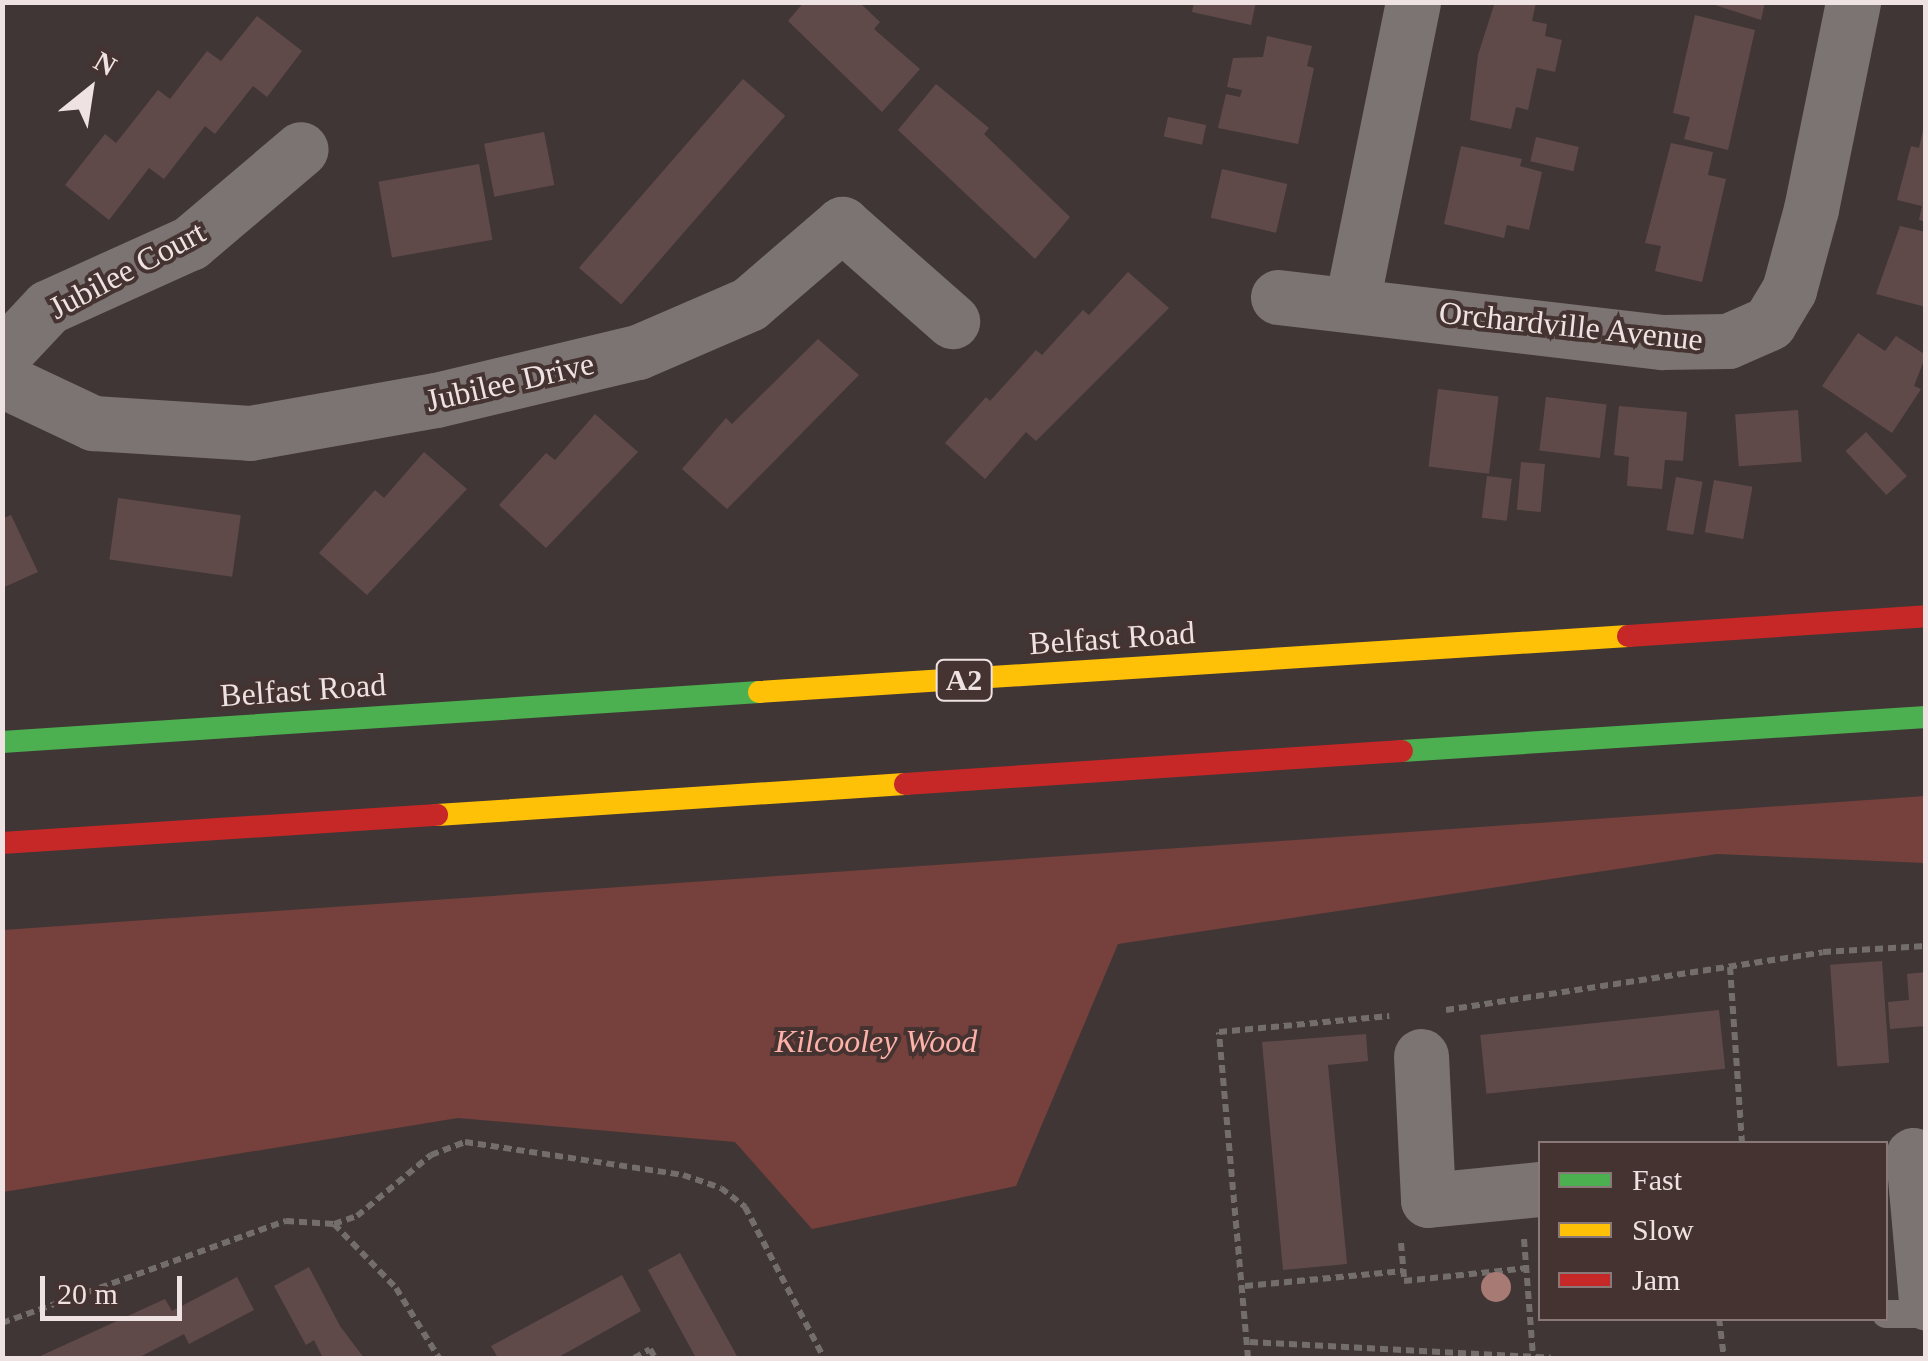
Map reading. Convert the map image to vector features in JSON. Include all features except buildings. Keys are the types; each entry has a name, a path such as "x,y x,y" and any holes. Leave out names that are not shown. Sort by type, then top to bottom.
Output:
{"highway":[{"name":"Belfast Road","path":"2,742 1926,616"},
{"path":"2,843 1926,717"}],"street":[{"path":"1352,302 1412,2"},
{"name":"Orchardville Avenue","path":"1278,296 1662,342 1728,341 1768,322 1789,290 1811,209 1854,2"},
{"name":"Jubilee Court","path":"2,356 48,307 190,244 301,149"},
{"name":"Jubilee Drive","path":"2,380 92,423 250,433 436,400 654,346 749,304 842,224 952,322"},
{"path":"1416,1028 1428,1200 1532,1204"},
{"path":"1908,1155 1926,1302"}],"lane":[{"path":"1888,1314 1926,1314"}],"path":[{"path":"1248,1358 1250,1342 1219,1032 1416,1028 1730,967 1926,946"},
{"path":"1730,967 1742,1141"},
{"path":"2,1322 286,1220 334,1224 357,1216 448,1144 683,1175 721,1188 744,1207 824,1358"},
{"path":"1428,1200 1401,1242 1404,1281 1527,1268"},
{"path":"1532,1204 1527,1268 1533,1358"},
{"path":"334,1224 396,1288 439,1358"},
{"path":"1244,1286 1403,1271"},
{"path":"1719,1321 1724,1358"},
{"path":"1250,1342 1551,1358"},
{"path":"634,1358 650,1349 655,1358"}],"green space":[{"name":"Kilcooley Wood","path":"1925,796 1925,863 1717,854 1118,944 1016,1186 812,1229 735,1142 458,1118 3,1192 3,930"}],"traffic: fast":[{"path":"2,742 759,692"},
{"path":"1402,751 1926,717"}],"traffic: slow":[{"path":"759,692 1628,636"},
{"path":"437,815 905,784"}],"traffic: jam":[{"path":"1628,636 1926,616"},
{"path":"905,784 1402,751"},
{"path":"2,843 437,815"}]}
